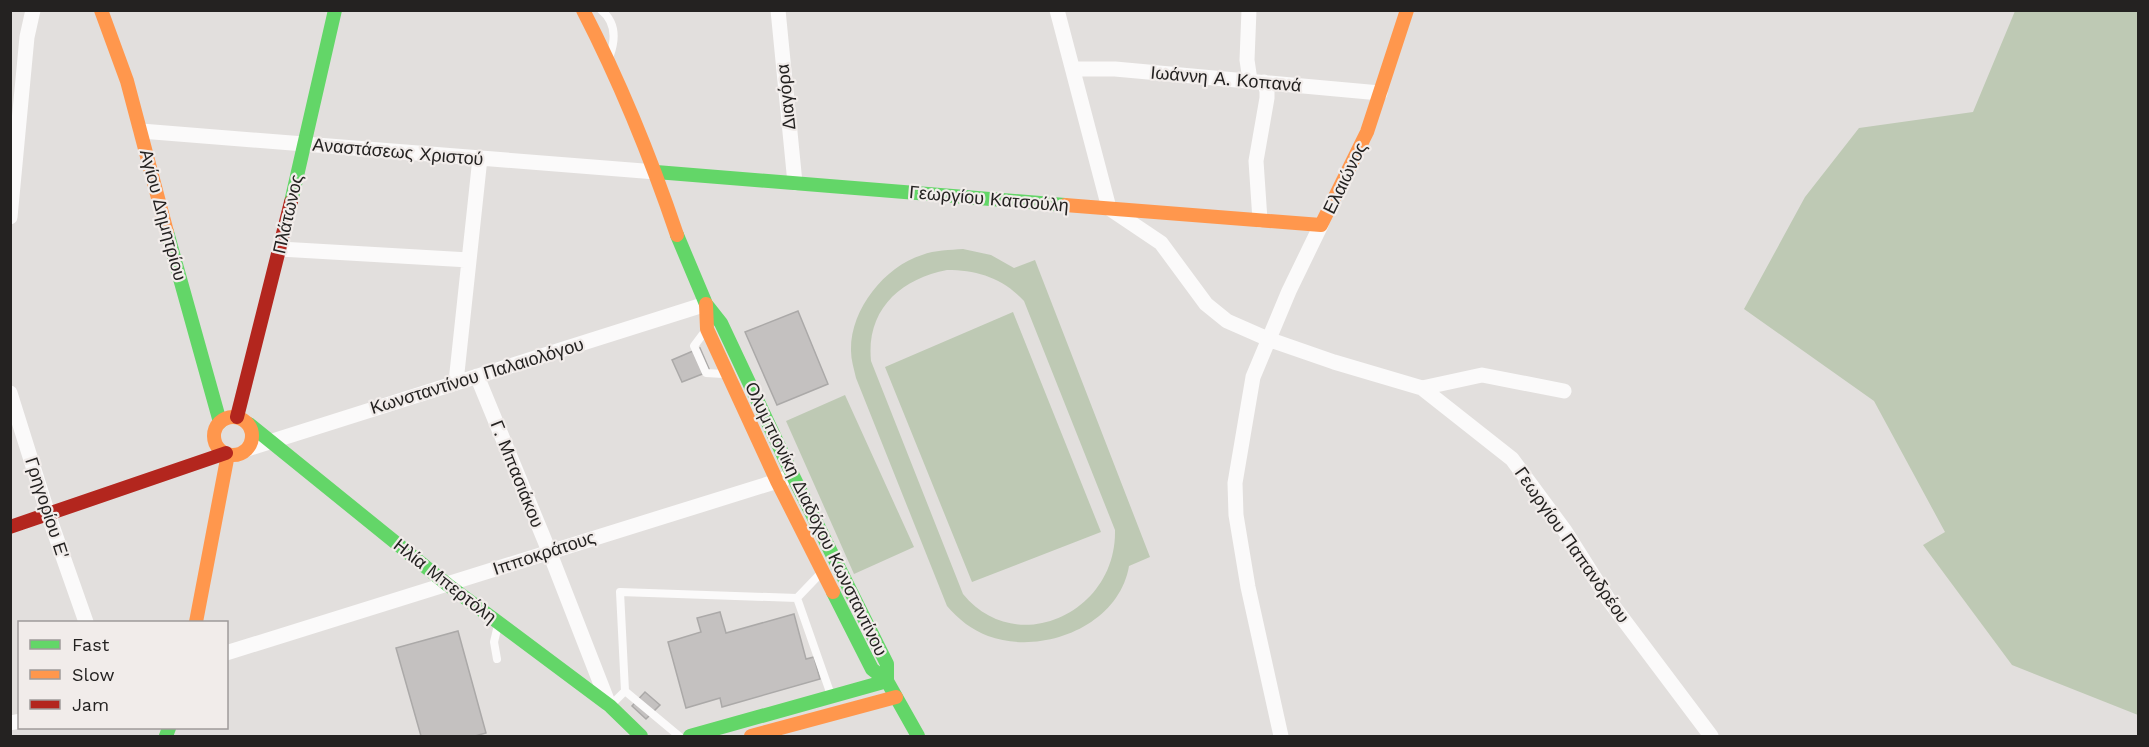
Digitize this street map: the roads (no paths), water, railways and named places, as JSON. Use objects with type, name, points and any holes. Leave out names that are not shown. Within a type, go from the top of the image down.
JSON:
[{"type":"street","points":[[10,217],[27,37],[33,10]]},
{"type":"street","name":"Αγίου Δημητρίου","points":[[101,10],[127,81],[220,422]]},
{"type":"street","name":"Πλάτωνος","points":[[243,420],[335,10]]},
{"type":"street","name":"Ολυμπιονίκη Διαδόχου Κωνσταντίνου","points":[[583,10],[656,172],[678,238],[706,304],[721,323],[793,476],[887,664],[887,681]]},
{"type":"street","name":"Διαγόρα","points":[[778,10],[795,183]]},
{"type":"street","points":[[1057,10],[1109,208]]},
{"type":"street","points":[[1249,10],[1247,60],[1257,81],[1267,91],[1257,161],[1260,220]]},
{"type":"street","name":"Ελαιώνος","points":[[1281,736],[1248,587],[1236,515],[1235,494],[1238,463],[1253,377],[1268,339],[1321,225],[1367,132],[1407,10]]},
{"type":"street","name":"Ιωάννη Α. Κοπανά","points":[[1073,69],[1115,69],[1380,93]]},
{"type":"street","name":"Αναστάσεως Χριστού","points":[[141,131],[656,172]]},
{"type":"street","points":[[456,382],[480,158]]},
{"type":"street","name":"Γεωργίου Κατσούλη","points":[[656,172],[1321,225]]},
{"type":"street","name":"Γεωργίου Παπανδρέου","points":[[1109,208],[1161,243],[1206,304],[1227,321],[1268,339],[1422,388],[1512,459],[1565,531],[1608,599],[1711,736]]},
{"type":"street","points":[[280,249],[469,261]]},
{"type":"street","name":"Ολυμπιονίκη Διαδόχου Κωνσταντίνου","points":[[706,304],[707,329],[777,481],[872,669],[887,681]]},
{"type":"street","name":"Κωνσταντίνου Παλαιολόγου","points":[[247,449],[706,304]]},
{"type":"street","points":[[1422,388],[1482,375],[1564,391]]},
{"type":"street","name":"Γ. Μπασιάκου","points":[[477,376],[610,706]]},
{"type":"street","name":"Γρηγορίου Ε'","points":[[10,393],[48,514],[86,621]]},
{"type":"street","points":[[10,527],[227,454],[238,454],[247,449],[252,439],[251,428],[243,420],[231,416],[216,427],[214,438],[218,447],[227,454]]},
{"type":"street","name":"Ηλία Μπερτόλη","points":[[243,420],[448,585],[610,706],[641,736]]},
{"type":"street","points":[[196,621],[227,454]]},
{"type":"street","name":"Ιπποκράτους","points":[[228,652],[793,476]]},
{"type":"street","points":[[690,736],[887,681],[918,736]]},
{"type":"street","points":[[751,736],[896,697]]},
{"type":"lane","points":[[601,10],[609,18],[613,28],[614,46],[608,62]]},
{"type":"lane","points":[[679,736],[625,691],[620,592],[797,598],[822,573]]},
{"type":"lane","points":[[797,598],[831,697]]},
{"type":"lane","points":[[497,659],[495,642],[499,623]]},
{"type":"lane","points":[[610,706],[625,691]]}]
